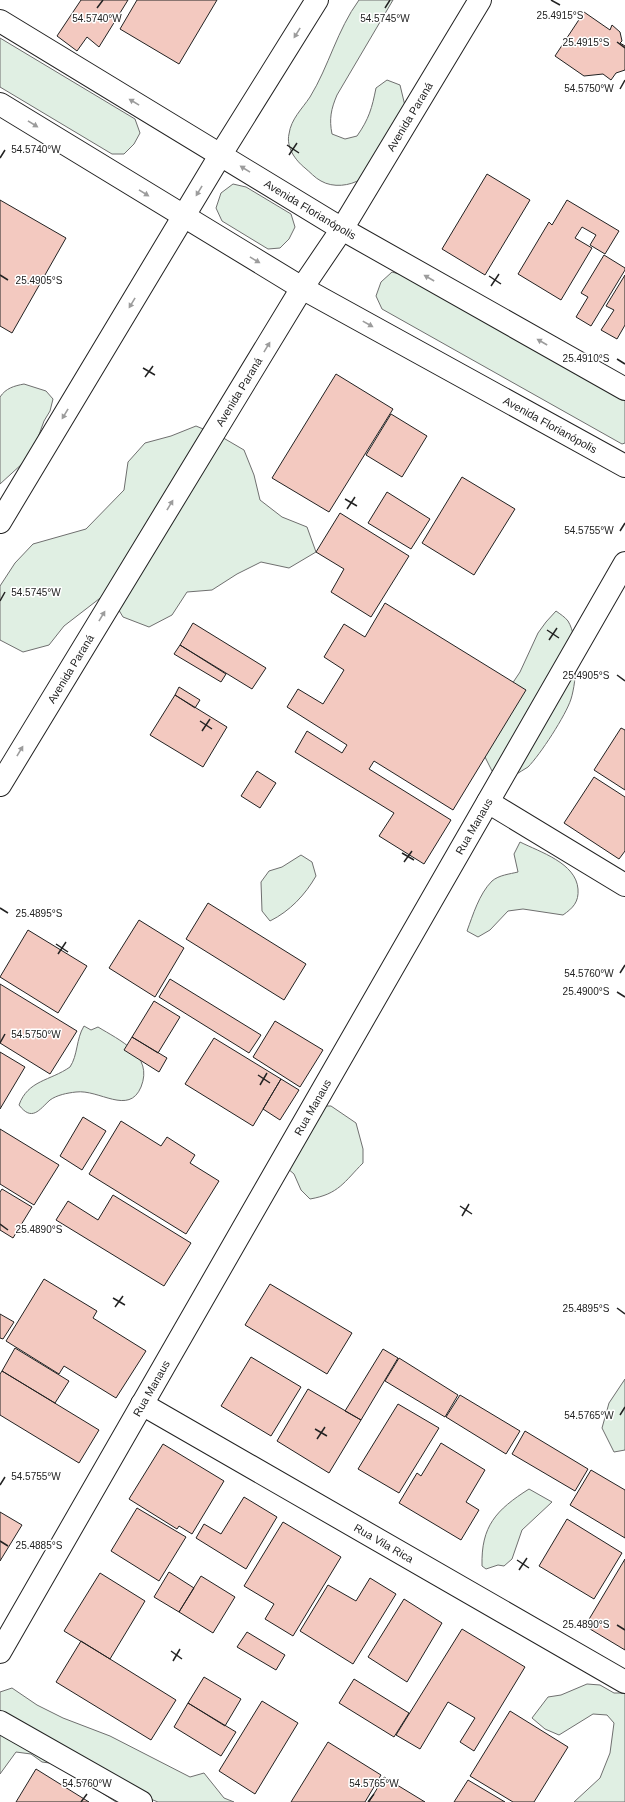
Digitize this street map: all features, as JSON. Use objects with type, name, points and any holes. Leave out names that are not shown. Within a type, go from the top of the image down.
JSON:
[{"type":"street","points":[[0,522],[221,154],[317,0]]},
{"type":"street","name":"Avenida Paraná","points":[[0,785],[302,288],[342,229],[480,0]]},
{"type":"street","name":"Avenida Florianópolis","points":[[0,21],[221,154],[342,229],[625,389]]},
{"type":"street","name":"Avenida Florianópolis","points":[[0,104],[302,288],[625,466]]},
{"type":"street","name":"Rua Manaus","points":[[0,1652],[625,563]]},
{"type":"street","points":[[488,802],[625,885]]},
{"type":"street","name":"Rua Vila Rica","points":[[142,1404],[625,1682]]},
{"type":"street","points":[[0,1722],[141,1802]]},
{"type":"green space","points":[[359,0],[393,0],[337,95],[331,114],[332,134],[345,139],[357,136],[370,113],[376,88],[387,80],[400,85],[406,110],[361,179],[347,185],[331,185],[321,181],[301,165],[292,153],[288,139],[294,119],[317,85],[345,23]]},
{"type":"green space","points":[[0,38],[135,119],[140,133],[134,144],[124,154],[112,154],[0,87]]},
{"type":"green space","points":[[233,184],[246,187],[291,214],[295,227],[289,239],[280,248],[268,249],[222,221],[216,208],[221,193]]},
{"type":"green space","points":[[392,272],[406,276],[625,398],[625,443],[622,444],[382,309],[376,296],[381,282]]},
{"type":"green space","points":[[24,384],[46,391],[53,399],[50,411],[44,421],[36,443],[23,463],[0,484],[0,397],[10,388]]},
{"type":"green space","points":[[196,426],[220,436],[244,450],[254,475],[260,500],[282,517],[307,527],[316,552],[289,568],[261,562],[237,574],[212,590],[187,592],[172,615],[149,627],[123,617],[108,592],[64,626],[49,645],[23,652],[0,640],[0,586],[15,563],[33,544],[86,529],[124,490],[128,462],[145,443],[171,436]]},
{"type":"green space","points":[[556,611],[568,621],[574,638],[576,671],[571,699],[564,715],[552,734],[539,754],[528,767],[515,775],[492,771],[485,757],[487,743],[502,699],[520,672],[538,633]]},
{"type":"green space","points":[[520,842],[547,854],[564,865],[571,872],[576,880],[578,889],[576,901],[570,910],[563,915],[523,909],[508,911],[490,930],[478,937],[467,931],[477,905],[483,892],[492,881],[501,876],[518,872],[514,854]]},
{"type":"green space","points":[[301,855],[312,862],[316,876],[307,890],[296,902],[270,921],[262,911],[261,882],[269,871],[282,867]]},
{"type":"green space","points":[[84,1026],[91,1030],[98,1027],[124,1043],[139,1057],[143,1066],[144,1076],[141,1087],[136,1095],[129,1100],[121,1101],[85,1092],[73,1092],[62,1094],[53,1098],[35,1113],[28,1113],[19,1105],[23,1097],[28,1090],[40,1082],[70,1067],[73,1062],[81,1031]]},
{"type":"green space","points":[[323,1106],[331,1106],[356,1123],[363,1149],[363,1163],[335,1190],[320,1197],[310,1199],[301,1190],[294,1174],[287,1168]]},
{"type":"green space","points":[[625,1379],[625,1450],[614,1452],[602,1428],[609,1403]]},
{"type":"green space","points":[[529,1489],[552,1502],[522,1530],[512,1559],[504,1566],[498,1565],[486,1569],[482,1566],[482,1552],[484,1540],[493,1520],[508,1504]]},
{"type":"green space","points":[[587,1684],[600,1685],[614,1693],[625,1693],[625,1802],[574,1802],[600,1778],[610,1753],[614,1723],[607,1715],[593,1714],[559,1735],[545,1729],[532,1718],[548,1697],[561,1695]]},
{"type":"green space","points":[[12,1688],[37,1705],[63,1718],[110,1736],[190,1777],[204,1773],[224,1798],[234,1802],[158,1802],[148,1798],[142,1802],[116,1802],[57,1764],[42,1762],[31,1754],[16,1752],[0,1774],[0,1692]]},
{"type":"building","points":[[81,0],[128,0],[99,47],[87,37],[77,51],[57,36]]},
{"type":"building","points":[[137,0],[217,0],[179,64],[120,29]]},
{"type":"building","points":[[584,12],[610,30],[612,25],[620,32],[622,41],[620,43],[625,46],[625,70],[616,73],[611,80],[603,74],[584,76],[555,56]]},
{"type":"building","points":[[487,174],[530,200],[485,275],[442,249]]},
{"type":"building","points":[[0,200],[66,238],[12,333],[0,326]]},
{"type":"building","points":[[567,200],[619,231],[605,254],[590,245],[596,235],[582,227],[575,238],[592,248],[561,300],[518,274],[549,222],[552,225]]},
{"type":"building","points":[[604,255],[625,268],[625,270],[591,326],[576,317],[588,297],[581,293]]},
{"type":"building","points":[[625,275],[625,325],[617,339],[601,330],[614,310],[606,306]]},
{"type":"building","points":[[336,374],[393,409],[329,512],[272,478]]},
{"type":"building","points":[[391,414],[427,436],[402,477],[366,455]]},
{"type":"building","points":[[462,477],[515,509],[474,575],[422,543]]},
{"type":"building","points":[[387,492],[430,519],[411,549],[368,523]]},
{"type":"building","points":[[340,513],[409,556],[371,617],[331,592],[344,569],[316,552]]},
{"type":"building","points":[[385,603],[526,690],[453,810],[374,761],[369,769],[451,820],[424,864],[379,836],[394,813],[295,752],[307,731],[342,753],[347,745],[287,707],[298,689],[323,704],[344,670],[324,657],[344,624],[365,637]]},
{"type":"building","points":[[193,623],[266,668],[252,689],[180,645]]},
{"type":"building","points":[[180,645],[226,674],[221,682],[174,654]]},
{"type":"building","points":[[179,687],[200,700],[195,708],[175,695]]},
{"type":"building","points":[[175,695],[227,727],[203,767],[150,735]]},
{"type":"building","points":[[621,728],[625,730],[625,790],[594,770]]},
{"type":"building","points":[[257,771],[276,783],[260,808],[241,796]]},
{"type":"building","points":[[594,777],[625,797],[625,851],[619,859],[564,823]]},
{"type":"building","points":[[208,903],[306,964],[284,1000],[186,939]]},
{"type":"building","points":[[139,920],[184,948],[155,997],[109,968]]},
{"type":"building","points":[[28,930],[87,966],[58,1013],[0,977]]},
{"type":"building","points":[[170,979],[261,1035],[249,1053],[159,997]]},
{"type":"building","points":[[0,984],[77,1031],[50,1074],[0,1043]]},
{"type":"building","points":[[154,1001],[180,1017],[158,1053],[132,1037]]},
{"type":"building","points":[[275,1021],[323,1050],[300,1087],[253,1057]]},
{"type":"building","points":[[132,1037],[167,1058],[159,1072],[124,1050]]},
{"type":"building","points":[[214,1038],[281,1079],[253,1126],[185,1084]]},
{"type":"building","points":[[0,1052],[25,1067],[0,1109]]},
{"type":"building","points":[[281,1079],[299,1090],[280,1120],[263,1109]]},
{"type":"building","points":[[83,1117],[106,1131],[82,1170],[60,1156]]},
{"type":"building","points":[[121,1121],[161,1146],[167,1137],[195,1155],[190,1163],[219,1181],[186,1234],[89,1174]]},
{"type":"building","points":[[0,1129],[59,1165],[34,1205],[0,1184]]},
{"type":"building","points":[[2,1189],[32,1207],[13,1238],[0,1230],[0,1192]]},
{"type":"building","points":[[113,1195],[191,1243],[164,1286],[56,1220],[68,1201],[98,1220]]},
{"type":"building","points":[[44,1279],[97,1311],[93,1318],[146,1351],[116,1398],[64,1366],[59,1374],[6,1341]]},
{"type":"building","points":[[270,1284],[352,1333],[327,1374],[245,1325]]},
{"type":"building","points":[[0,1314],[14,1322],[3,1339],[0,1338]]},
{"type":"building","points":[[15,1348],[69,1381],[55,1403],[2,1371]]},
{"type":"building","points":[[383,1349],[398,1358],[361,1420],[345,1411]]},
{"type":"building","points":[[251,1357],[301,1387],[271,1436],[221,1406]]},
{"type":"building","points":[[399,1358],[458,1395],[445,1417],[385,1381]]},
{"type":"building","points":[[2,1371],[99,1430],[79,1463],[0,1415],[0,1374]]},
{"type":"building","points":[[308,1389],[361,1420],[329,1473],[277,1441]]},
{"type":"building","points":[[460,1395],[520,1431],[506,1454],[446,1417]]},
{"type":"building","points":[[398,1404],[439,1428],[399,1493],[358,1469]]},
{"type":"building","points":[[525,1431],[588,1469],[575,1491],[512,1454]]},
{"type":"building","points":[[441,1443],[485,1470],[466,1502],[479,1510],[461,1540],[399,1503],[417,1473],[421,1476]]},
{"type":"building","points":[[163,1444],[224,1481],[192,1534],[179,1526],[177,1529],[129,1499]]},
{"type":"building","points":[[591,1470],[625,1490],[625,1538],[570,1505]]},
{"type":"building","points":[[244,1497],[277,1517],[246,1569],[196,1538],[204,1524],[221,1534]]},
{"type":"building","points":[[137,1508],[186,1537],[159,1581],[111,1551]]},
{"type":"building","points":[[0,1512],[22,1525],[0,1561]]},
{"type":"building","points":[[567,1519],[622,1553],[594,1599],[539,1566]]},
{"type":"building","points":[[283,1522],[341,1557],[293,1636],[265,1619],[274,1604],[244,1586]]},
{"type":"building","points":[[625,1559],[625,1650],[585,1626]]},
{"type":"building","points":[[169,1572],[194,1588],[179,1612],[154,1597]]},
{"type":"building","points":[[100,1573],[145,1601],[110,1659],[64,1631]]},
{"type":"building","points":[[201,1576],[235,1597],[213,1633],[179,1612]]},
{"type":"building","points":[[370,1578],[396,1594],[353,1664],[300,1631],[328,1585],[356,1601]]},
{"type":"building","points":[[404,1599],[442,1623],[407,1682],[368,1657]]},
{"type":"building","points":[[462,1629],[525,1667],[474,1751],[460,1742],[475,1718],[448,1702],[420,1749],[396,1735]]},
{"type":"building","points":[[247,1632],[285,1655],[276,1670],[237,1647]]},
{"type":"building","points":[[81,1641],[176,1700],[151,1740],[56,1682]]},
{"type":"building","points":[[204,1677],[241,1699],[225,1726],[188,1703]]},
{"type":"building","points":[[354,1679],[409,1713],[394,1737],[339,1703]]},
{"type":"building","points":[[262,1701],[298,1723],[255,1794],[219,1771]]},
{"type":"building","points":[[188,1703],[236,1732],[221,1756],[174,1727]]},
{"type":"building","points":[[510,1711],[568,1747],[534,1802],[513,1802],[470,1776]]},
{"type":"building","points":[[328,1742],[381,1775],[365,1802],[291,1802]]},
{"type":"building","points":[[36,1769],[89,1802],[16,1802]]},
{"type":"building","points":[[384,1777],[425,1802],[369,1802]]},
{"type":"building","points":[[468,1780],[505,1802],[454,1802]]}]
